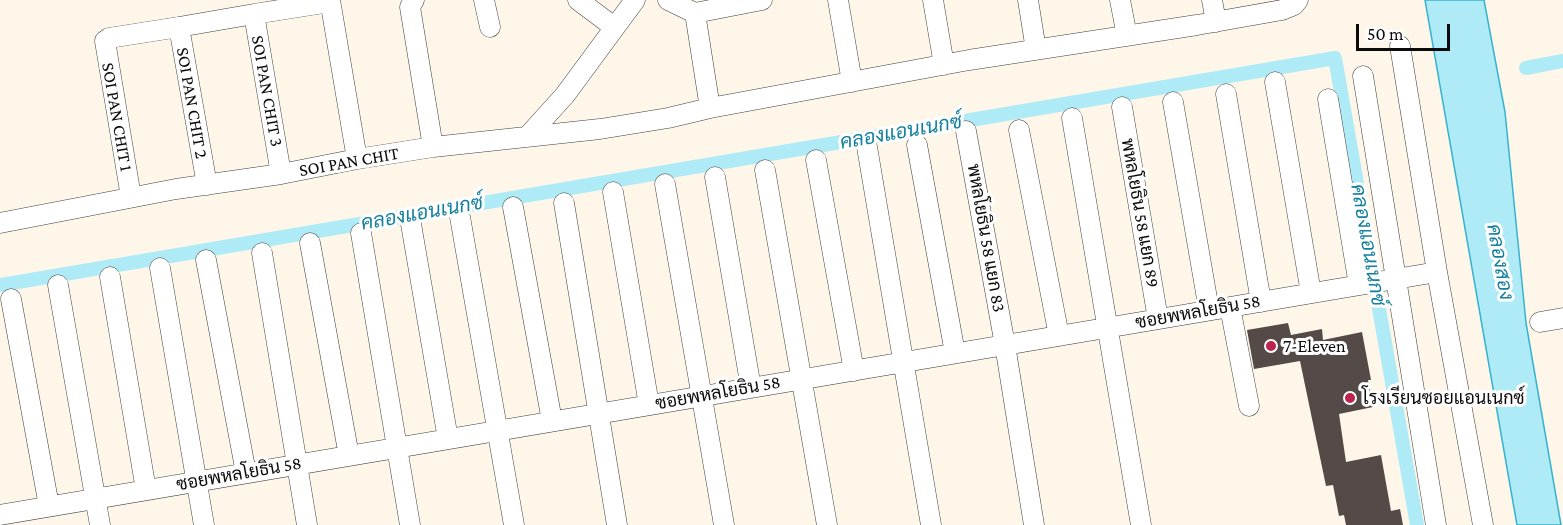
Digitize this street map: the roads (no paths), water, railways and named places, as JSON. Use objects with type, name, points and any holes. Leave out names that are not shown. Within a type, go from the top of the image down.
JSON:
[{"type":"street","points":[[414,0],[410,7],[433,147]]},
{"type":"street","points":[[484,0],[490,27]]},
{"type":"street","points":[[578,0],[615,27]]},
{"type":"street","points":[[527,136],[565,94],[635,0]]},
{"type":"street","points":[[668,0],[695,13],[762,0]]},
{"type":"street","points":[[838,0],[852,82]]},
{"type":"street","points":[[933,0],[944,65]]},
{"type":"street","points":[[1028,0],[1036,50]]},
{"type":"street","points":[[1120,0],[1127,36]]},
{"type":"street","points":[[1212,0],[1216,22]]},
{"type":"street","name":"SOI PAN CHIT","points":[[0,223],[131,197],[281,174],[433,147],[600,129],[668,118],[710,108],[944,65],[1281,10],[1294,5],[1298,0]]},
{"type":"street","points":[[330,1],[357,159]]},
{"type":"street","name":"SOI PAN CHIT 3","points":[[281,174],[254,14],[330,1]]},
{"type":"street","points":[[695,13],[710,108]]},
{"type":"street","name":"SOI PAN CHIT 2","points":[[207,184],[179,27],[254,14]]},
{"type":"street","name":"SOI PAN CHIT 1","points":[[131,197],[105,41],[109,38],[179,27]]},
{"type":"street","points":[[1400,46],[1437,272],[1483,525]]},
{"type":"street","points":[[1363,76],[1376,282]]},
{"type":"street","points":[[1275,82],[1311,293]]},
{"type":"street","points":[[1226,94],[1261,302]]},
{"type":"street","points":[[1328,99],[1436,525]]},
{"type":"street","points":[[1173,102],[1209,310]]},
{"type":"street","name":"พหลโยธิน 58 แยก 89","points":[[1122,107],[1158,319]]},
{"type":"street","points":[[1072,118],[1141,525]]},
{"type":"street","points":[[1019,130],[1059,336]]},
{"type":"street","name":"พหลโยธิน 58 แยก 83","points":[[966,131],[1005,345],[1034,525]]},
{"type":"street","points":[[917,145],[955,353]]},
{"type":"street","points":[[867,147],[931,525]]},
{"type":"street","points":[[816,160],[854,370]]},
{"type":"street","points":[[765,170],[826,525]]},
{"type":"street","points":[[715,177],[751,388]]},
{"type":"street","points":[[665,184],[724,525]]},
{"type":"street","points":[[613,192],[649,405]]},
{"type":"street","points":[[564,202],[617,525]]},
{"type":"street","points":[[513,207],[552,421]]},
{"type":"street","points":[[460,217],[514,525]]},
{"type":"street","points":[[411,224],[448,439]]},
{"type":"street","points":[[361,233],[410,525]]},
{"type":"street","points":[[310,243],[349,456]]},
{"type":"street","points":[[262,253],[307,525]]},
{"type":"street","points":[[206,260],[246,473]]},
{"type":"street","points":[[160,268],[204,525]]},
{"type":"street","name":"ซอยพหลโยธิน 58","points":[[0,514],[1437,272]]},
{"type":"street","points":[[110,277],[146,490]]},
{"type":"street","points":[[58,285],[100,525]]},
{"type":"street","points":[[11,299],[49,506]]},
{"type":"street","points":[[1230,307],[1249,406]]},
{"type":"street","points":[[1540,322],[1563,318]]},
{"type":"water","name":"คลองสอง","points":[[1425,0],[1484,0],[1505,112],[1526,323],[1561,525],[1517,525]]},
{"type":"waterway","name":"คลองแอนเนกซ์","points":[[0,285],[1335,58],[1417,525]]},
{"type":"waterway","points":[[1526,68],[1563,61]]},
{"type":"place","name":"7-Eleven","points":[[1271,346]]},
{"type":"place","name":"โรงเรียนซอยแอนเนกซ์","points":[[1350,398]]}]
